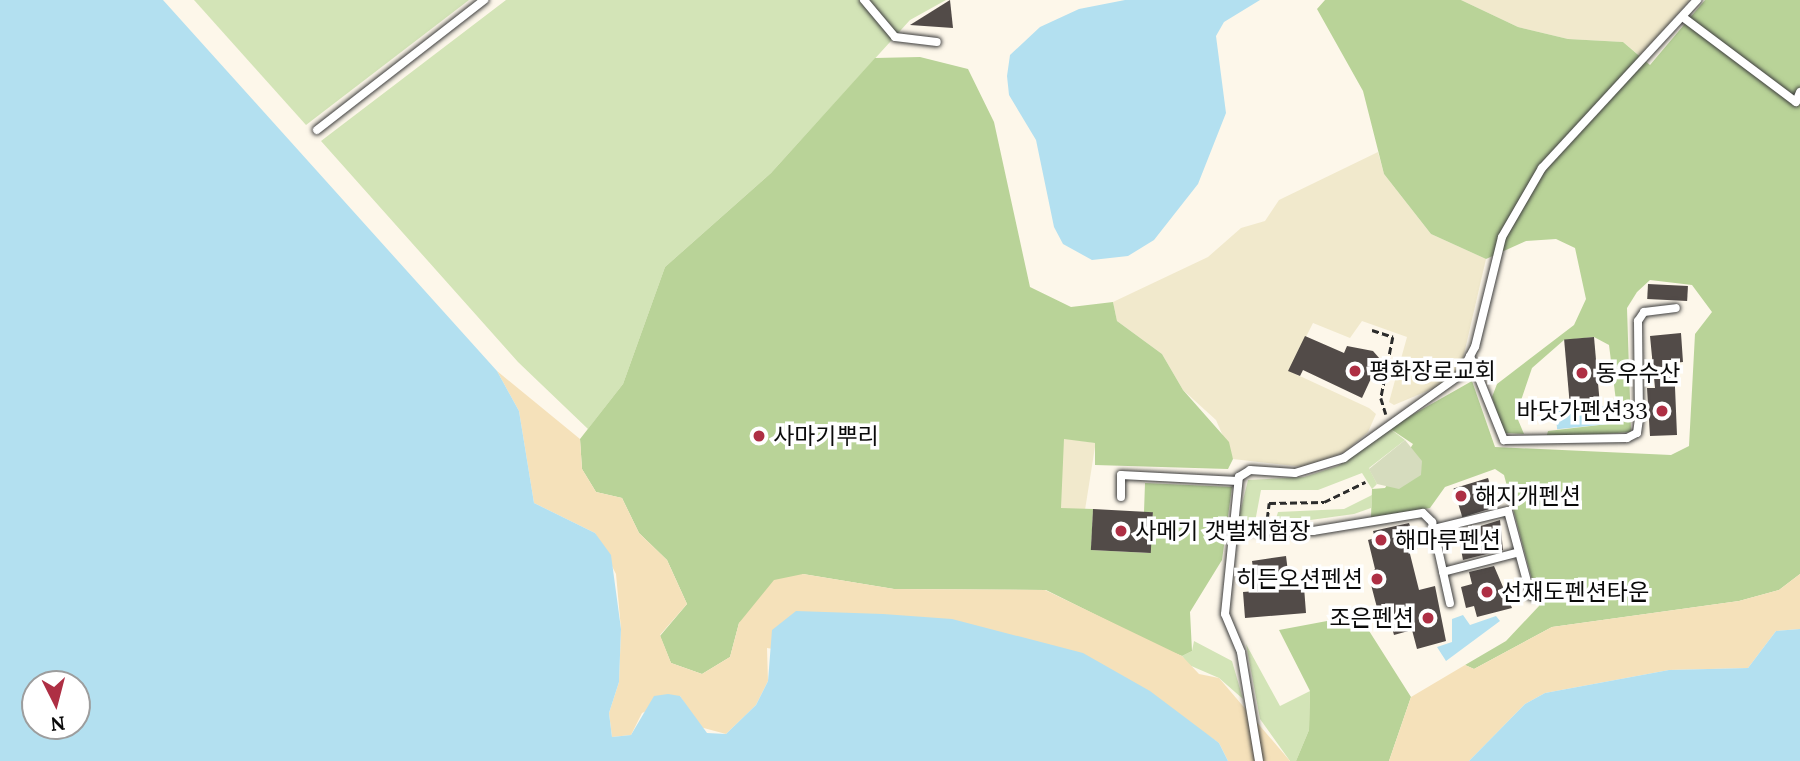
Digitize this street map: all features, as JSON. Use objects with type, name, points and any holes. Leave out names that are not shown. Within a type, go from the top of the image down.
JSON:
[{"type":"lane","points":[[317,130],[484,0]]},
{"type":"lane","points":[[864,0],[895,37],[937,42]]},
{"type":"lane","points":[[1259,761],[1241,652],[1225,614],[1238,481],[1250,470],[1295,473],[1343,458],[1388,421],[1460,375],[1470,356],[1502,237],[1542,168],[1698,0]]},
{"type":"lane","points":[[1684,18],[1796,102],[1800,92]]},
{"type":"lane","points":[[1470,356],[1504,440],[1627,438],[1637,433],[1639,418],[1638,321],[1644,312],[1676,309]]},
{"type":"lane","points":[[1121,497],[1121,475],[1238,481]]},
{"type":"lane","points":[[1232,530],[1265,533],[1412,511],[1423,513],[1434,529],[1450,603]]},
{"type":"lane","points":[[1434,529],[1508,512],[1516,553],[1531,596]]},
{"type":"lane","points":[[1443,572],[1516,553]]},
{"type":"path","points":[[1372,330],[1393,337],[1381,398],[1388,421]]},
{"type":"path","points":[[1265,533],[1269,503],[1324,502],[1366,482]]},
{"type":"shaded area","points":[[1461,0],[1690,0],[1640,56],[1623,42],[1568,39],[1518,27]]},
{"type":"shaded area","points":[[1378,152],[1384,174],[1431,234],[1486,259],[1461,367],[1439,386],[1394,405],[1389,402],[1407,337],[1362,321],[1350,338],[1313,323],[1289,371],[1369,408],[1376,414],[1368,432],[1345,452],[1304,467],[1233,459],[1216,420],[1183,390],[1162,354],[1117,321],[1113,302],[1208,257],[1241,228],[1265,221],[1279,200]]},
{"type":"shaded area","points":[[1064,438],[1096,443],[1085,512],[1053,507]]},
{"type":"green space","points":[[194,0],[469,0],[306,125]]},
{"type":"green space","points":[[506,0],[946,0],[910,20],[771,173],[665,267],[623,384],[588,429],[518,362],[321,141]]},
{"type":"green space","points":[[1325,0],[1461,0],[1518,27],[1568,39],[1623,42],[1650,65],[1705,0],[1800,0],[1800,574],[1779,590],[1739,601],[1552,627],[1474,669],[1465,665],[1506,641],[1539,606],[1504,475],[1495,469],[1445,487],[1430,508],[1371,517],[1372,489],[1385,488],[1413,444],[1389,428],[1472,381],[1495,447],[1671,455],[1689,446],[1695,334],[1712,312],[1692,285],[1650,280],[1637,292],[1627,308],[1631,432],[1546,438],[1548,431],[1608,424],[1607,410],[1617,409],[1609,345],[1594,337],[1564,340],[1532,368],[1516,415],[1524,434],[1504,433],[1492,397],[1497,384],[1574,325],[1586,299],[1575,248],[1556,239],[1526,241],[1486,259],[1431,234],[1384,174],[1363,91],[1317,9]]},
{"type":"green space","points":[[920,57],[968,69],[994,122],[1030,287],[1071,307],[1113,302],[1117,321],[1162,354],[1183,390],[1229,442],[1233,459],[1228,469],[1095,465],[1095,443],[1064,439],[1061,508],[1093,509],[1091,550],[1150,553],[1153,513],[1144,512],[1145,483],[1232,487],[1222,560],[1190,612],[1192,651],[1182,656],[1162,648],[1046,590],[894,589],[803,574],[739,623],[730,657],[702,674],[671,663],[660,636],[687,604],[667,560],[639,533],[622,498],[596,492],[582,469],[580,439],[623,384],[665,267],[771,173],[875,58]]},
{"type":"green space","points":[[1389,428],[1405,440],[1369,468],[1377,484],[1372,489],[1362,473],[1318,490],[1261,490],[1255,522],[1238,521],[1248,480],[1304,477],[1338,466]]},
{"type":"green space","points":[[1405,440],[1422,461],[1421,475],[1399,489],[1377,484],[1369,469]]},
{"type":"green space","points":[[1372,495],[1371,508],[1354,514],[1274,525],[1278,512],[1344,509]]},
{"type":"green space","points":[[1359,615],[1411,697],[1389,761],[1296,761],[1309,730],[1310,691],[1279,630]]},
{"type":"green space","points":[[1194,641],[1232,661],[1243,699],[1219,678],[1189,665],[1182,656],[1192,651]]},
{"type":"green space","points":[[1246,644],[1280,706],[1310,691],[1309,730],[1296,761],[1290,761],[1260,719]]},
{"type":"sand","points":[[497,371],[580,439],[582,469],[596,492],[622,498],[639,533],[667,560],[687,604],[660,635],[671,663],[702,674],[730,657],[739,623],[774,580],[803,574],[894,589],[1045,590],[1182,656],[1199,674],[1219,678],[1290,761],[1228,761],[1219,743],[1180,716],[767,648],[768,681],[756,705],[726,734],[700,727],[680,696],[642,713],[631,735],[612,737],[609,713],[619,682],[621,629],[616,574],[595,533],[534,503],[519,411]]},
{"type":"sand","points":[[1800,574],[1800,629],[1776,631],[1748,668],[1669,670],[1545,693],[1525,704],[1469,761],[1389,761],[1411,697],[1465,665],[1474,669],[1552,627],[1739,601],[1779,590]]},
{"type":"water","points":[[0,0],[163,0],[497,371],[519,411],[534,503],[595,533],[611,555],[621,629],[619,682],[609,713],[612,737],[631,735],[654,696],[668,694],[680,696],[707,733],[726,734],[756,705],[768,681],[772,630],[796,611],[883,614],[952,619],[1083,653],[1150,691],[1219,743],[1228,761],[0,761]]},
{"type":"water","points":[[1125,0],[1260,0],[1224,22],[1216,36],[1226,113],[1198,184],[1154,240],[1128,256],[1092,260],[1063,244],[1054,227],[1036,140],[1009,95],[1007,76],[1010,55],[1040,27],[1079,9]]},
{"type":"water","points":[[1606,406],[1608,424],[1557,429],[1555,411]]},
{"type":"water","points":[[1463,615],[1470,625],[1496,616],[1500,621],[1446,661],[1437,647],[1452,642],[1452,619]]},
{"type":"water","points":[[1800,629],[1800,761],[1469,761],[1525,704],[1545,693],[1669,670],[1748,668],[1776,631]]},
{"type":"building","points":[[950,0],[953,28],[910,25]]},
{"type":"building","points":[[1648,284],[1688,286],[1687,301],[1647,299]]},
{"type":"building","points":[[1681,333],[1683,362],[1674,363],[1677,435],[1650,436],[1647,388],[1655,388],[1650,336]]},
{"type":"building","points":[[1305,336],[1344,353],[1347,346],[1373,351],[1380,359],[1362,398],[1303,370],[1300,376],[1288,371]]},
{"type":"building","name":"동우수산","points":[[1594,337],[1600,406],[1570,408],[1564,340]]},
{"type":"building","name":"해지개펜션","points":[[1488,478],[1497,507],[1462,517],[1454,489]]},
{"type":"building","name":"사메기 갯벌체험장","points":[[1093,509],[1153,512],[1151,553],[1091,550]]},
{"type":"building","points":[[1500,520],[1503,550],[1463,560],[1458,533]]},
{"type":"building","points":[[1409,523],[1418,548],[1409,550],[1419,590],[1435,586],[1446,641],[1417,649],[1412,630],[1394,635],[1390,621],[1381,623],[1369,577],[1375,569],[1368,540],[1375,538],[1373,531]]},
{"type":"building","points":[[1286,556],[1290,588],[1304,587],[1306,613],[1245,618],[1243,592],[1256,591],[1252,561]]},
{"type":"building","name":"선재도펜션타운","points":[[1494,566],[1512,608],[1477,617],[1474,606],[1466,608],[1461,587],[1472,584],[1469,572]]},
{"type":"place","name":"평화장로교회","points":[[1355,371]]},
{"type":"place","name":"동우수산","points":[[1582,373]]},
{"type":"place","name":"바닷가펜션33","points":[[1662,411]]},
{"type":"place","name":"사마기뿌리","points":[[759,436]]},
{"type":"place","name":"해지개펜션","points":[[1461,496]]},
{"type":"place","name":"사메기 갯벌체험장","points":[[1121,531]]},
{"type":"place","name":"해마루펜션","points":[[1381,540]]},
{"type":"place","name":"히든오션펜션","points":[[1377,579]]},
{"type":"place","name":"선재도펜션타운","points":[[1487,592]]},
{"type":"place","name":"조은펜션","points":[[1428,618]]}]
